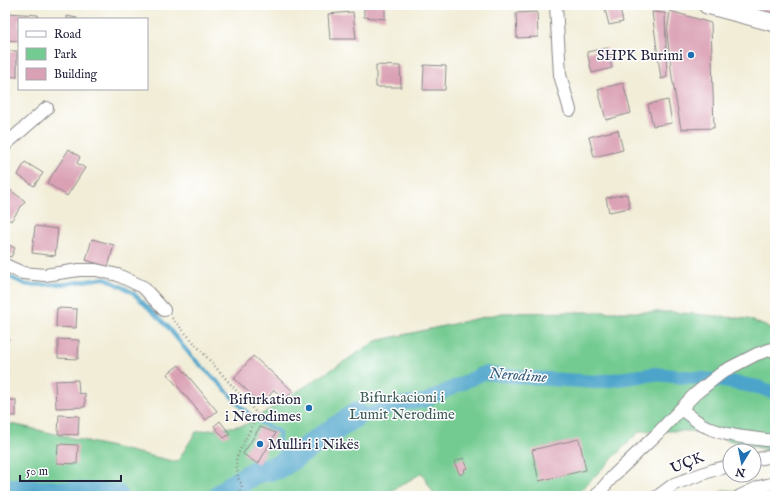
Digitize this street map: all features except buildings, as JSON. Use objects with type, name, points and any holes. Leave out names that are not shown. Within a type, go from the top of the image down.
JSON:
[{"type":"main road","points":[[707,5],[775,23]]},
{"type":"street","points":[[556,5],[560,75],[570,110]]},
{"type":"street","points":[[5,146],[47,108]]},
{"type":"street","points":[[5,265],[23,273],[45,275],[79,270],[96,270],[118,275],[142,287],[164,310]]},
{"type":"street","points":[[596,496],[614,475],[657,434],[695,394],[724,371],[757,354],[775,348]]},
{"type":"street","points":[[681,409],[705,427],[741,437],[775,441]]},
{"type":"street","points":[[762,458],[775,455]]},
{"type":"street","name":"UÇK","points":[[658,496],[674,484],[722,468]]},
{"type":"street","points":[[740,496],[759,487],[775,483]]},
{"type":"path","points":[[164,310],[259,416],[254,422],[236,458],[238,478],[242,485],[240,492],[236,496]]},
{"type":"green space","name":"Bifurkacioni i Lumit Nerodime","points":[[672,312],[748,319],[775,330],[775,455],[762,449],[762,443],[739,443],[691,431],[640,431],[575,496],[435,496],[422,473],[382,496],[5,496],[5,423],[177,462],[196,432],[245,425],[376,341],[502,313]]},
{"type":"green space","points":[[723,490],[775,493],[775,496],[716,496]]},
{"type":"waterway","points":[[5,275],[27,285],[65,284],[105,278],[132,292],[166,325],[191,356],[242,408],[261,423],[279,432],[280,449],[288,450],[318,428],[357,414]]},
{"type":"waterway","name":"Nerodime","points":[[357,414],[367,415],[399,404],[424,401],[484,373],[597,382],[655,374],[723,381],[758,387],[775,393]]},
{"type":"waterway","name":"Nerodime","points":[[220,496],[231,487],[255,472],[279,467],[357,414]]},
{"type":"waterway","name":"Nerodime","points":[[5,490],[116,496]]},
{"type":"place","name":"SHPK Burimi","points":[[691,55]]},
{"type":"place","name":"Bifurkation i Nerodimes","points":[[309,408]]},
{"type":"place","name":"Mulliri i Nikës","points":[[260,444]]}]
